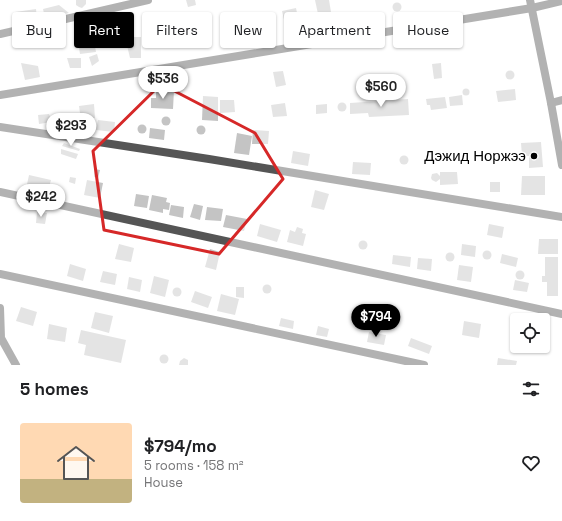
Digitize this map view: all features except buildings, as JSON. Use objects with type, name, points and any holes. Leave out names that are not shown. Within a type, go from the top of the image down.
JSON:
[{"type":"street","points":[[0,34],[148,0]]},
{"type":"street","points":[[0,95],[531,4],[562,1]]},
{"type":"street","points":[[531,4],[562,165]]},
{"type":"street","points":[[551,103],[562,100]]},
{"type":"street","points":[[0,127],[209,159],[562,217]]},
{"type":"street","points":[[0,192],[562,314]]},
{"type":"street","points":[[0,274],[424,365]]},
{"type":"street","points":[[0,308],[0,338],[16,365]]},
{"type":"highlighted area","points":[[161,84],[255,133],[283,179],[219,254],[104,230],[93,151]]},
{"type":"place","name":"Дэжид Норжээ","points":[[534,156]]}]
